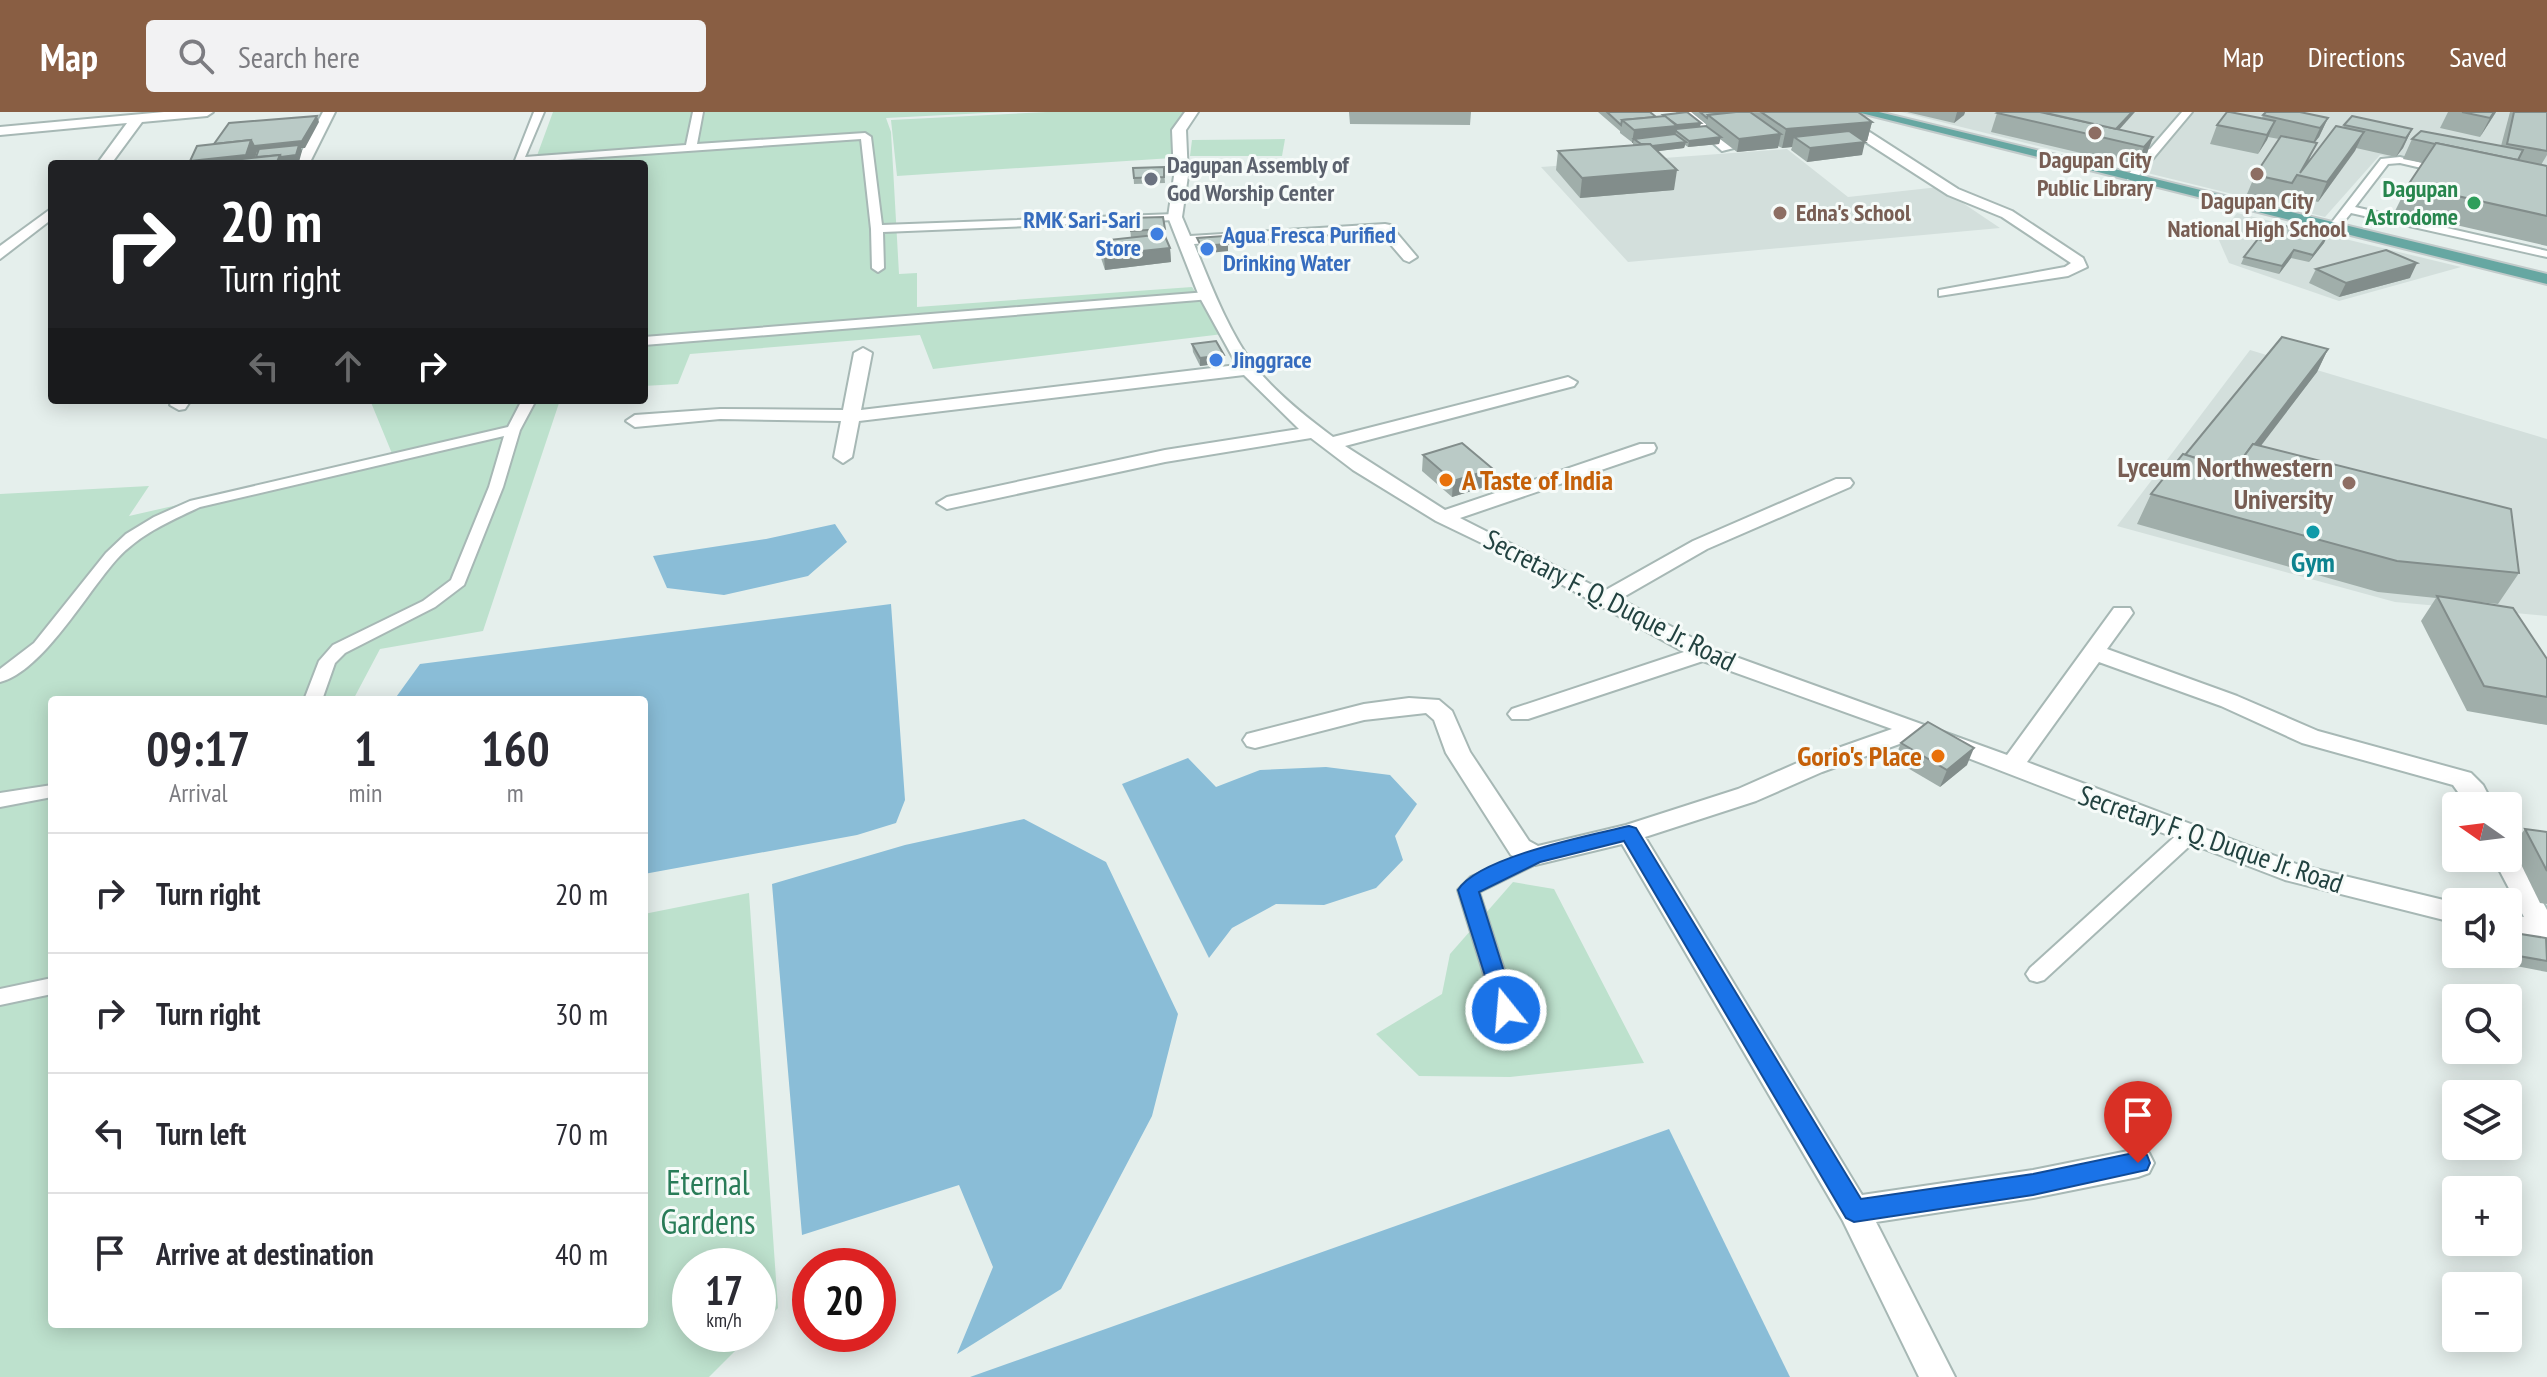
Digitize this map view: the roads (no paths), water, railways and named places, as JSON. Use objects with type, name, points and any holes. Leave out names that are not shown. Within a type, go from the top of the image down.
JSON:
[{"type":"main road","points":[[1863,112],[2547,279]]},
{"type":"street","points":[[0,131],[207,112]]},
{"type":"street","points":[[304,160],[329,112]]},
{"type":"street","name":"Secretary F. Q. Duque Jr. Road","points":[[1192,112],[1179,130],[1181,176],[1175,217],[1182,241],[1207,296],[1248,369],[1293,416],[1443,517],[1526,557],[1703,653],[1916,729],[2294,873],[2442,910]]},
{"type":"street","points":[[1684,112],[1727,148]]},
{"type":"street","points":[[1841,112],[1849,125],[1953,192],[2007,214],[2078,261],[2079,267],[2068,271],[1945,293]]},
{"type":"street","points":[[107,160],[138,118]]},
{"type":"street","points":[[0,254],[48,215]]},
{"type":"street","points":[[1182,241],[1374,227],[1385,228],[1409,257]]},
{"type":"street","points":[[843,457],[863,353]]},
{"type":"street","points":[[635,421],[720,414],[853,416],[1248,369]]},
{"type":"street","points":[[947,503],[1165,456],[1323,438],[1568,382]]},
{"type":"street","points":[[1443,517],[1647,448]]},
{"type":"street","points":[[1603,600],[1700,545],[1843,483]]},
{"type":"street","points":[[2011,767],[2122,613]]},
{"type":"street","points":[[2094,652],[2229,701],[2310,737],[2462,779],[2474,792]]},
{"type":"street","points":[[1520,714],[1703,653]]},
{"type":"street","points":[[1255,740],[1355,713],[1404,705],[1431,705],[1444,716],[1458,753],[1520,848],[1535,856],[1629,833],[1747,795],[1813,766],[1916,729]]},
{"type":"street","points":[[1629,833],[1854,1211],[1937,1377]]},
{"type":"street","points":[[2514,872],[2547,933]]},
{"type":"street","points":[[2522,927],[2547,933]]},
{"type":"street","points":[[1854,1211],[2033,1184],[2138,1163]]},
{"type":"lane","points":[[518,160],[539,112]]},
{"type":"lane","points":[[691,148],[698,112]]},
{"type":"lane","points":[[2131,178],[2187,112]]},
{"type":"lane","points":[[584,160],[861,135],[866,137],[877,229],[878,268]]},
{"type":"lane","points":[[2109,142],[2154,153]]},
{"type":"lane","points":[[2333,228],[2385,161],[2400,160],[2459,174]]},
{"type":"lane","points":[[2349,209],[2547,254]]},
{"type":"lane","points":[[877,229],[1175,217]]},
{"type":"lane","points":[[648,341],[1207,296]]},
{"type":"lane","points":[[314,696],[327,661],[339,649],[429,604],[458,582],[496,487],[513,430],[527,404]]},
{"type":"lane","points":[[0,677],[40,647],[111,556],[131,537],[159,520],[195,504],[513,430]]},
{"type":"lane","points":[[0,800],[48,792]]},
{"type":"lane","points":[[2037,974],[2189,835]]},
{"type":"lane","points":[[1506,1010],[1468,890],[1478,882],[1535,856]]},
{"type":"lane","points":[[0,997],[48,987]]},
{"type":"water","points":[[835,524],[847,542],[808,576],[724,595],[667,588],[653,556],[766,539]]},
{"type":"water","points":[[891,604],[905,800],[896,823],[857,835],[648,873],[648,696],[397,696],[420,664]]},
{"type":"water","points":[[1188,758],[1216,787],[1260,770],[1326,767],[1390,775],[1417,804],[1395,836],[1403,860],[1376,888],[1324,905],[1276,904],[1232,928],[1209,958],[1122,784]]},
{"type":"water","points":[[1024,819],[1106,862],[1178,1014],[1152,1116],[1061,1289],[957,1354],[993,1267],[959,1185],[802,1235],[772,884],[905,845]]},
{"type":"water","points":[[1669,1129],[1790,1377],[970,1377]]},
{"type":"place","name":"Dagupan City Public Library","points":[[2095,133]]},
{"type":"place","name":"Dagupan City National High School","points":[[2257,174]]},
{"type":"place","name":"Dagupan Assembly of God Worship Center","points":[[1151,179]]},
{"type":"place","name":"Dagupan Astrodome","points":[[2474,203]]},
{"type":"place","name":"Edna's School","points":[[1780,213]]},
{"type":"place","name":"RMK Sari-Sari Store","points":[[1157,234]]},
{"type":"place","name":"Agua Fresca Purified Drinking Water","points":[[1207,249]]},
{"type":"place","name":"Jinggrace","points":[[1216,360]]},
{"type":"place","name":"A Taste of India","points":[[1446,480]]},
{"type":"place","name":"Lyceum Northwestern University","points":[[2349,483]]},
{"type":"place","name":"Gym","points":[[2313,532]]},
{"type":"place","name":"Gorio's Place","points":[[1938,756]]},
{"type":"park label","name":"Eternal Gardens","points":[[708,1202]]}]
